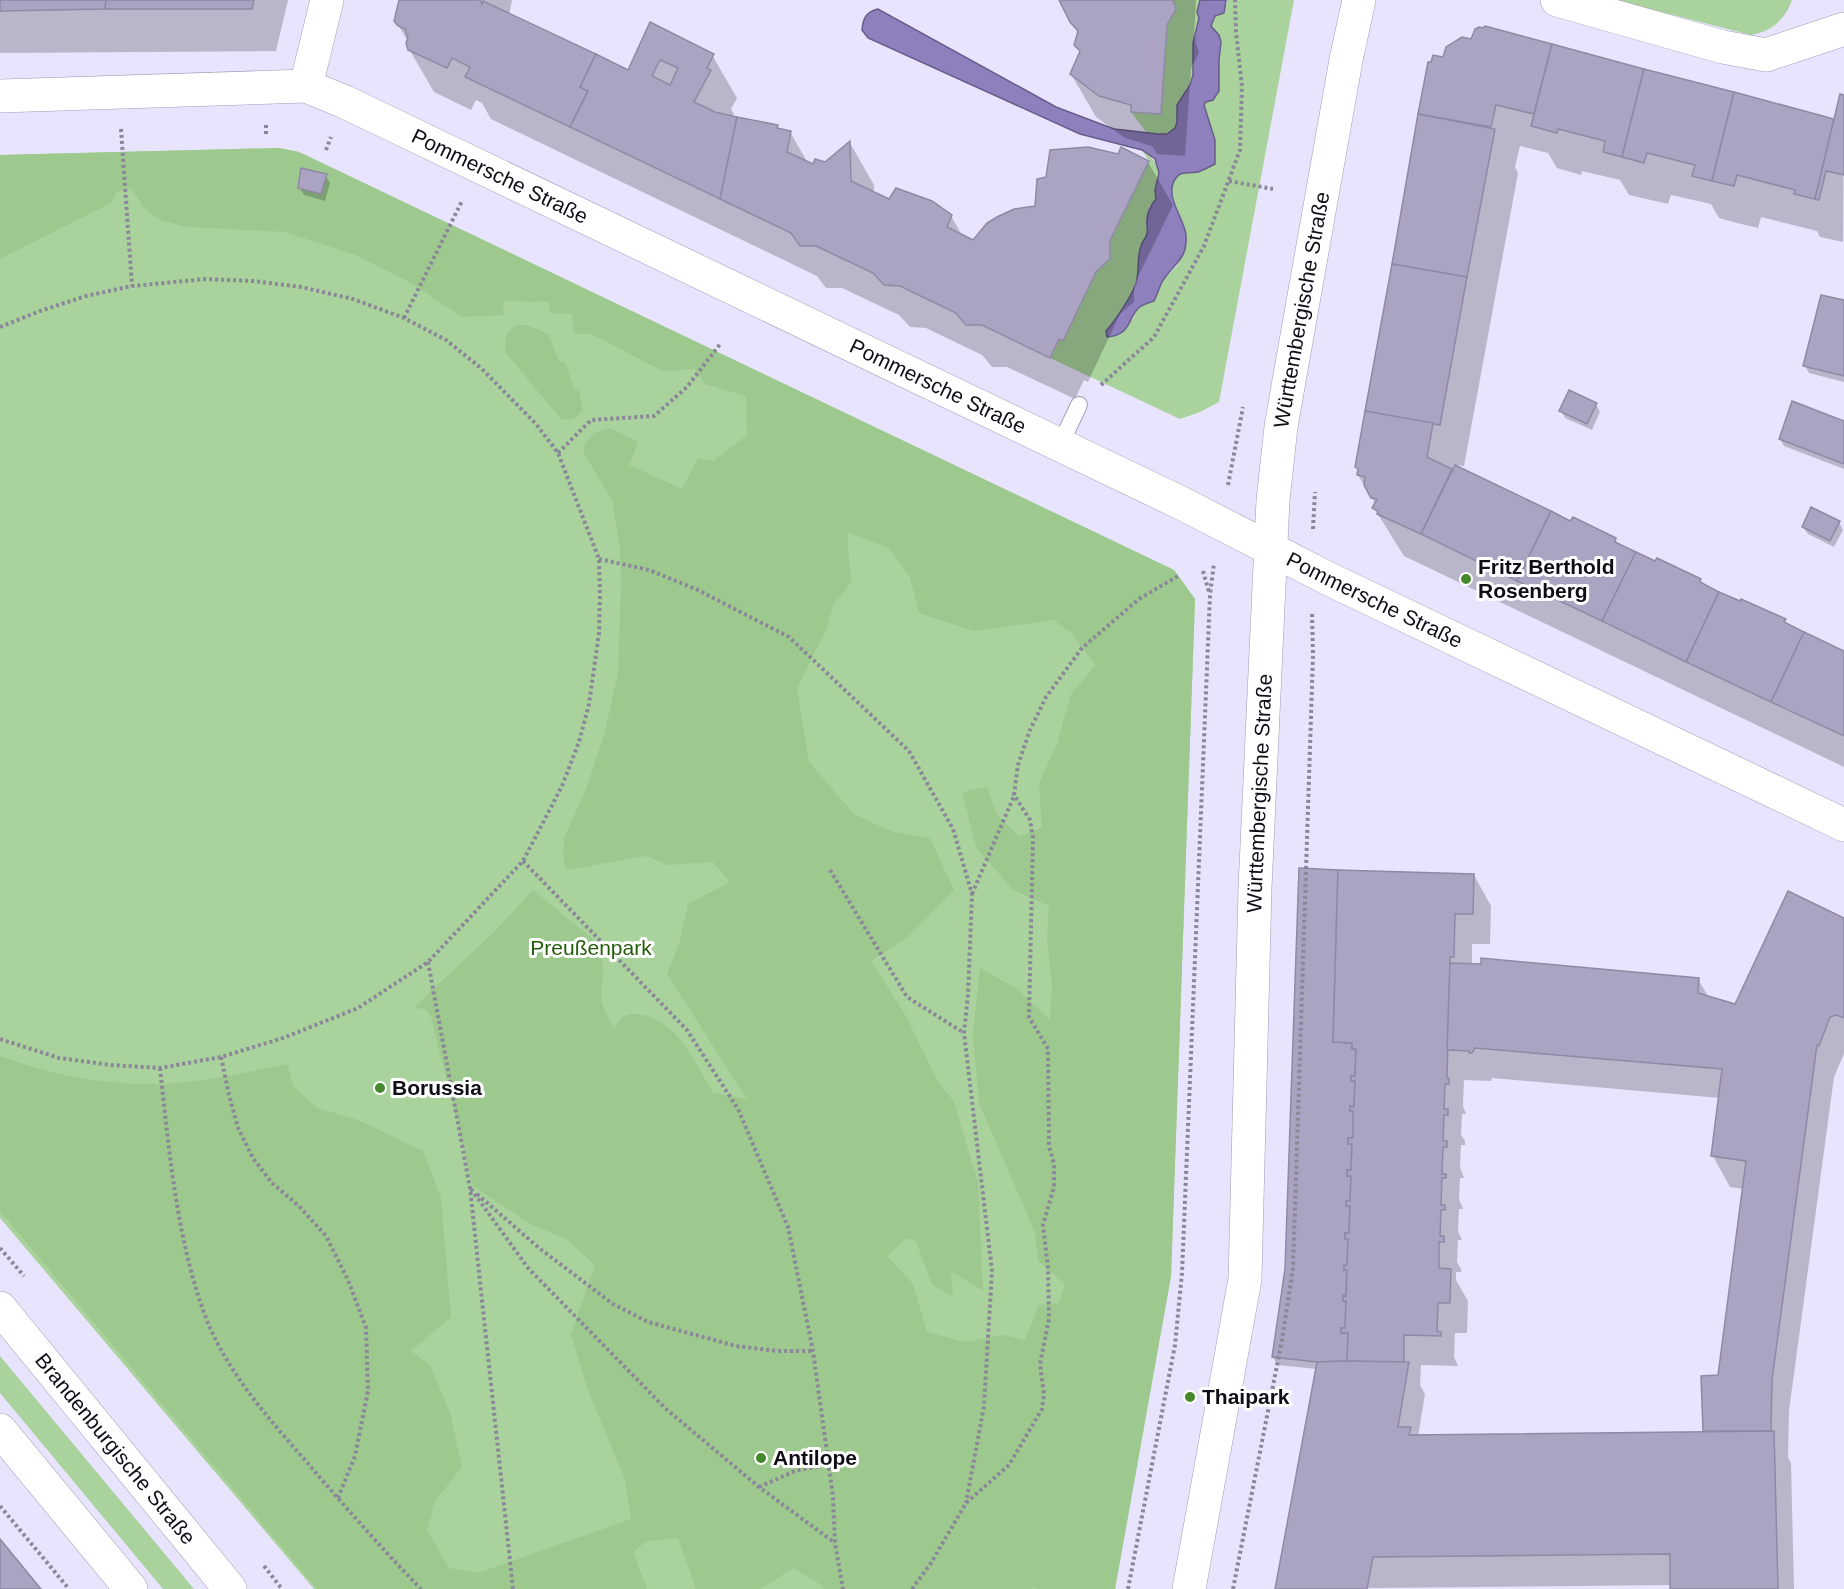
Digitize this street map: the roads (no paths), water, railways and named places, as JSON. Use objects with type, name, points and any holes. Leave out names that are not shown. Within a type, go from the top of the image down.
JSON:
[{"type":"street","points":[[306,86],[327,0]]},
{"type":"street","name":"Württembergische Straße","points":[[1189,1589],[1245,1279],[1255,888],[1273,500],[1283,417],[1344,67],[1359,0]]},
{"type":"street","points":[[1557,0],[1723,47],[1766,55],[1844,29]]},
{"type":"street","name":"Pommersche Straße","points":[[0,96],[306,86],[345,102],[1183,504],[1329,579],[1844,825]]},
{"type":"street","name":"Brandenburgische Straße","points":[[0,1308],[230,1589]]},
{"type":"street","points":[[0,1430],[131,1589]]},
{"type":"lane","points":[[1060,445],[1079,405]]},
{"type":"place","name":"Fritz Berthold Rosenberg","points":[[1466,579]]},
{"type":"place","name":"Borussia","points":[[380,1088]]},
{"type":"place","name":"Thaipark","points":[[1190,1397]]},
{"type":"place","name":"Antilope","points":[[761,1458]]},
{"type":"park label","name":"Preußenpark","points":[[591,948]]}]
